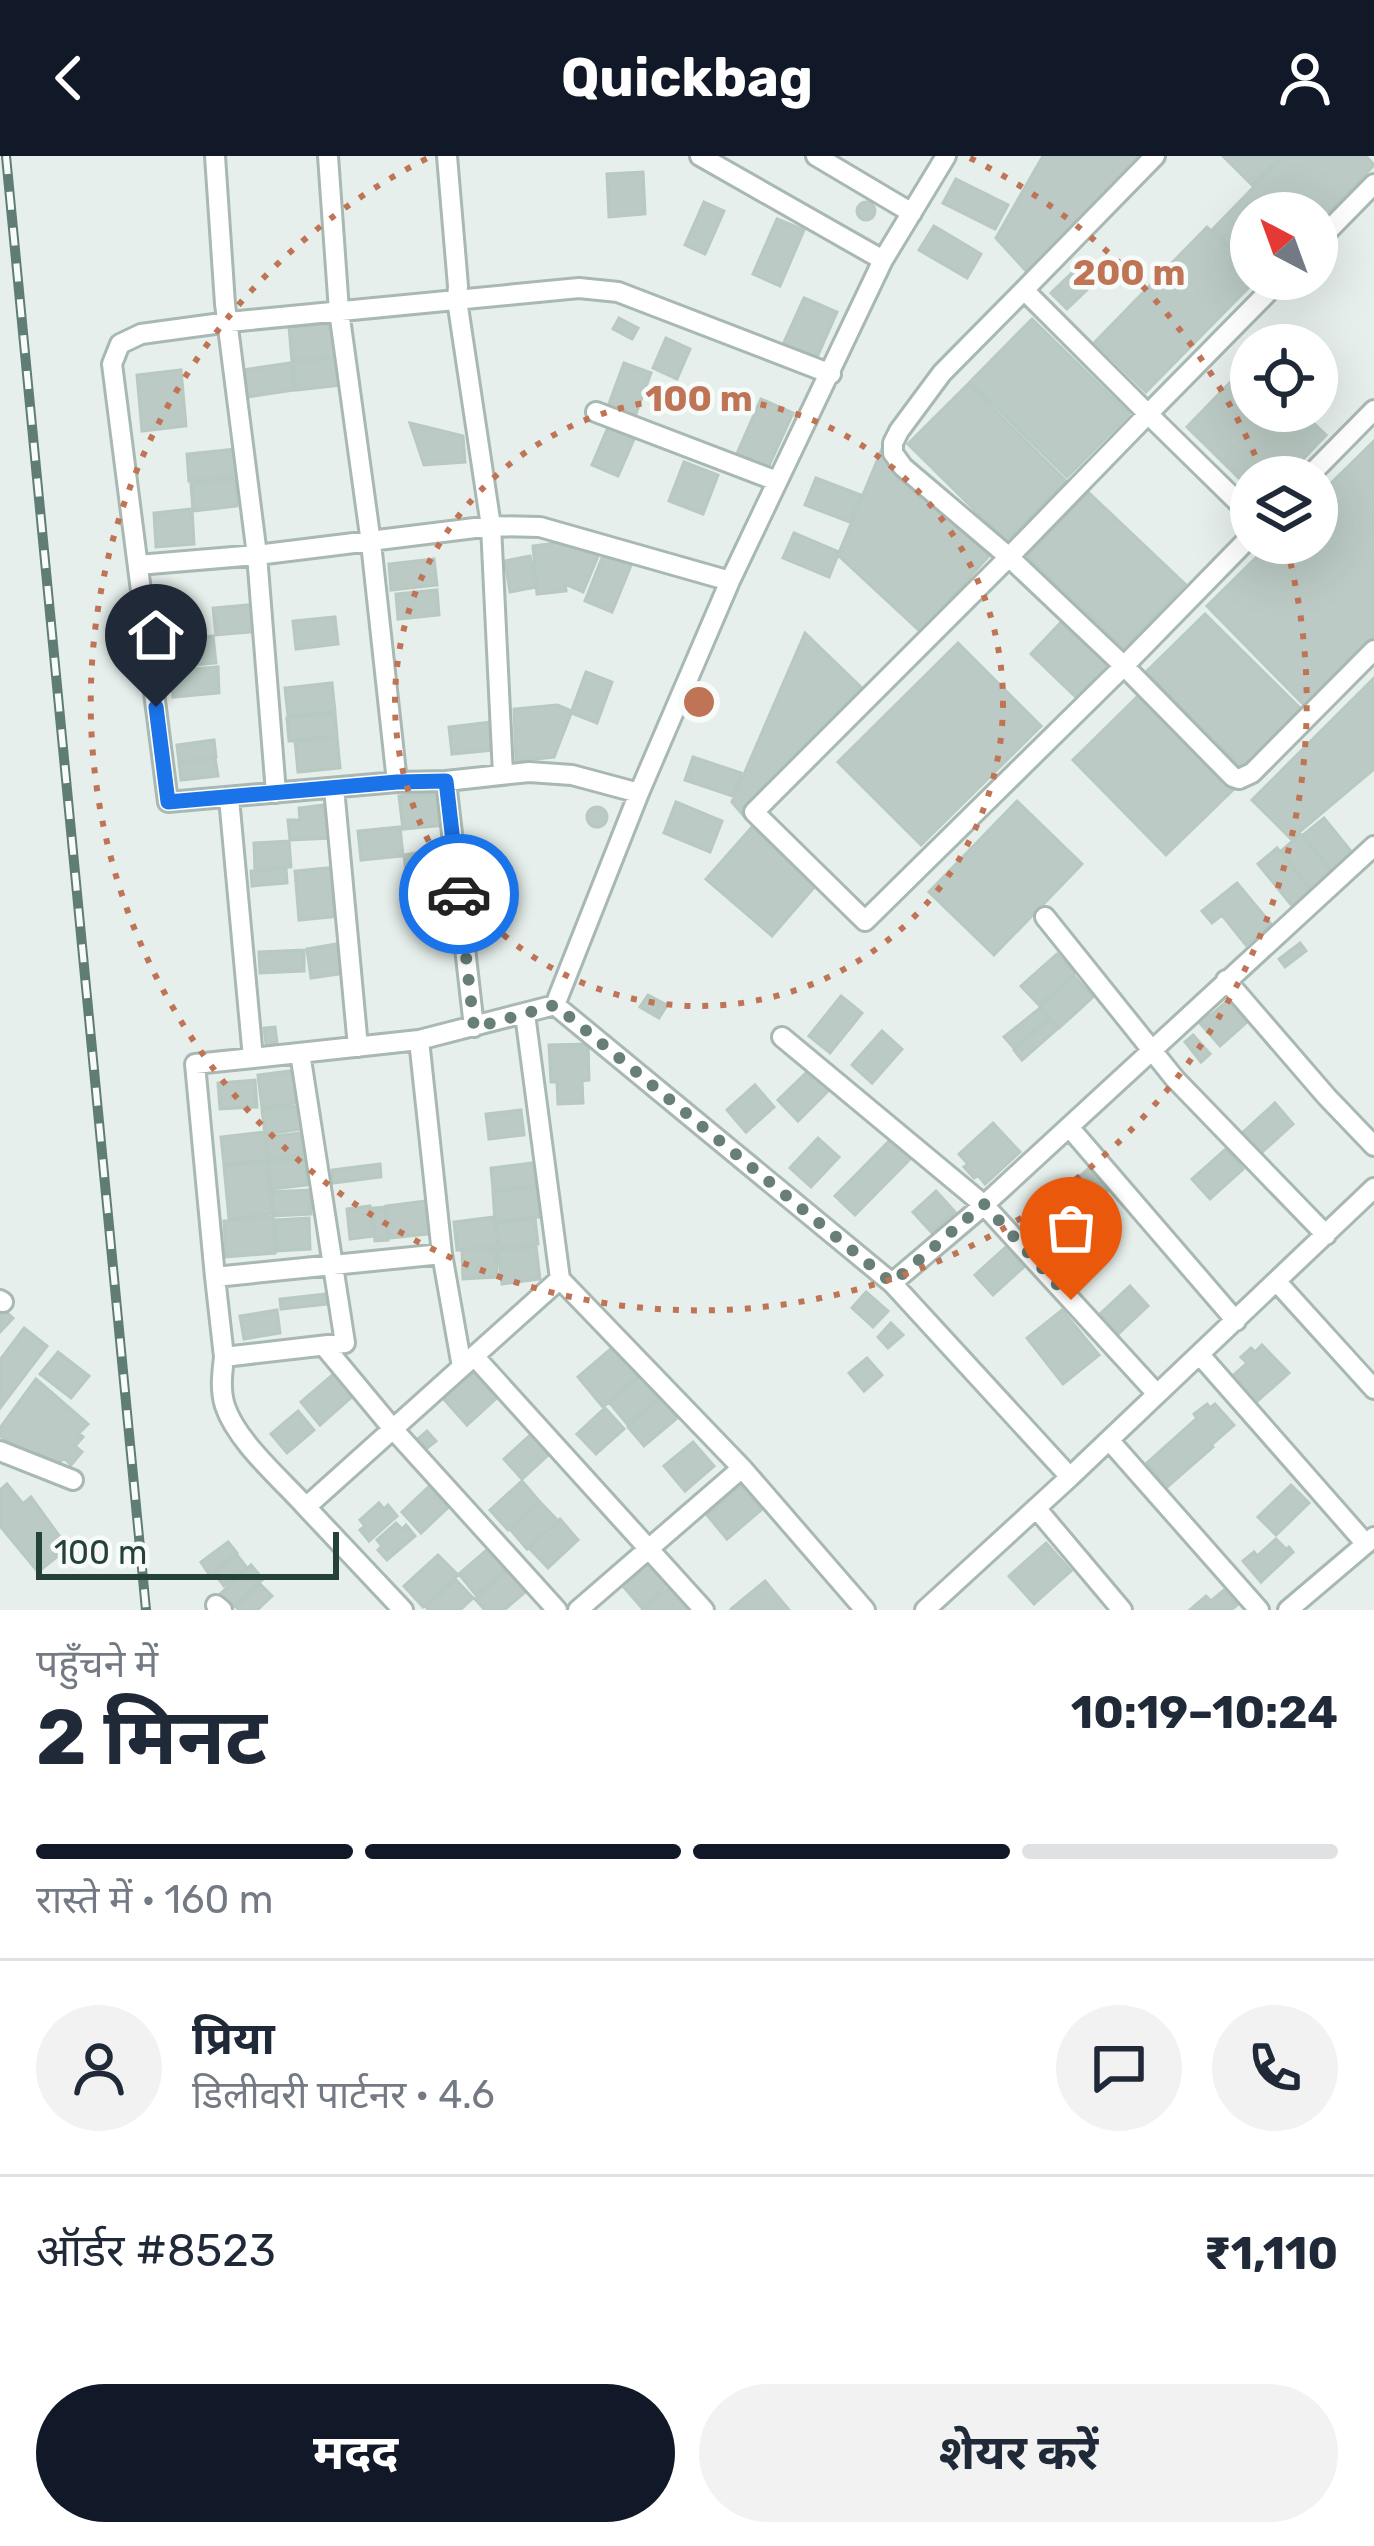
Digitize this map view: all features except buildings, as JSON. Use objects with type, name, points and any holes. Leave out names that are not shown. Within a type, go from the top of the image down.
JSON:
[{"type":"street","points":[[215,156],[225,304],[256,555],[276,794]]},
{"type":"street","points":[[328,156],[339,311],[397,782]]},
{"type":"street","points":[[447,156],[457,300],[490,526],[503,774]]},
{"type":"street","points":[[700,156],[883,260]]},
{"type":"street","points":[[816,156],[912,213]]},
{"type":"street","points":[[555,1005],[730,581],[883,260],[946,156]]},
{"type":"street","points":[[1155,156],[942,374],[899,431],[893,453],[1124,666],[1233,777],[1252,773],[1374,650]]},
{"type":"street","points":[[1338,221],[1374,184]]},
{"type":"street","points":[[639,793],[572,775],[529,772],[168,802],[112,364],[120,344],[141,334],[229,322],[579,288],[618,292],[830,374]]},
{"type":"street","points":[[1024,290],[1230,494]]},
{"type":"street","points":[[1230,557],[865,921],[754,812],[1260,300]]},
{"type":"street","points":[[1329,456],[1374,410]]},
{"type":"street","points":[[596,412],[777,481]]},
{"type":"street","points":[[138,566],[490,526],[540,527],[730,581]]},
{"type":"street","points":[[446,781],[474,1028]]},
{"type":"street","points":[[334,788],[358,1047]]},
{"type":"street","points":[[229,798],[253,1058]]},
{"type":"street","points":[[892,1283],[1374,846]]},
{"type":"street","points":[[1045,917],[1151,1052],[1326,1234]]},
{"type":"street","points":[[1226,980],[1374,1146]]},
{"type":"street","points":[[403,1610],[233,1424],[224,1403],[224,1358],[195,1064],[419,1040],[555,1005]]},
{"type":"street","points":[[555,1005],[892,1283],[1070,1477]]},
{"type":"street","points":[[525,1014],[560,1279],[742,1468],[866,1610]]},
{"type":"street","points":[[782,1036],[984,1204],[1157,1394]]},
{"type":"street","points":[[419,1040],[442,1254],[468,1362],[650,1548],[704,1610]]},
{"type":"street","points":[[224,1358],[344,1343],[300,1053]]},
{"type":"street","points":[[1069,1127],[1236,1321]]},
{"type":"street","points":[[925,1610],[1374,1188]]},
{"type":"street","points":[[215,1276],[442,1254]]},
{"type":"street","points":[[306,1507],[560,1279]]},
{"type":"street","points":[[1277,1282],[1374,1389]]},
{"type":"street","points":[[324,1346],[557,1610]]},
{"type":"street","points":[[1200,1355],[1370,1540],[1288,1610]]},
{"type":"street","points":[[1109,1440],[1259,1610]]},
{"type":"street","points":[[0,1451],[73,1480]]},
{"type":"street","points":[[578,1610],[742,1468]]},
{"type":"street","points":[[1036,1508],[1122,1610]]},
{"type":"street","points":[[943,1594],[958,1610]]},
{"type":"railway","points":[[6,156],[146,1610]]},
{"type":"way so far","points":[[459,894],[474,1028],[555,1005],[892,1283],[984,1204],[1071,1300]]},
{"type":"route","points":[[156,707],[168,802],[446,781],[459,894]]}]
